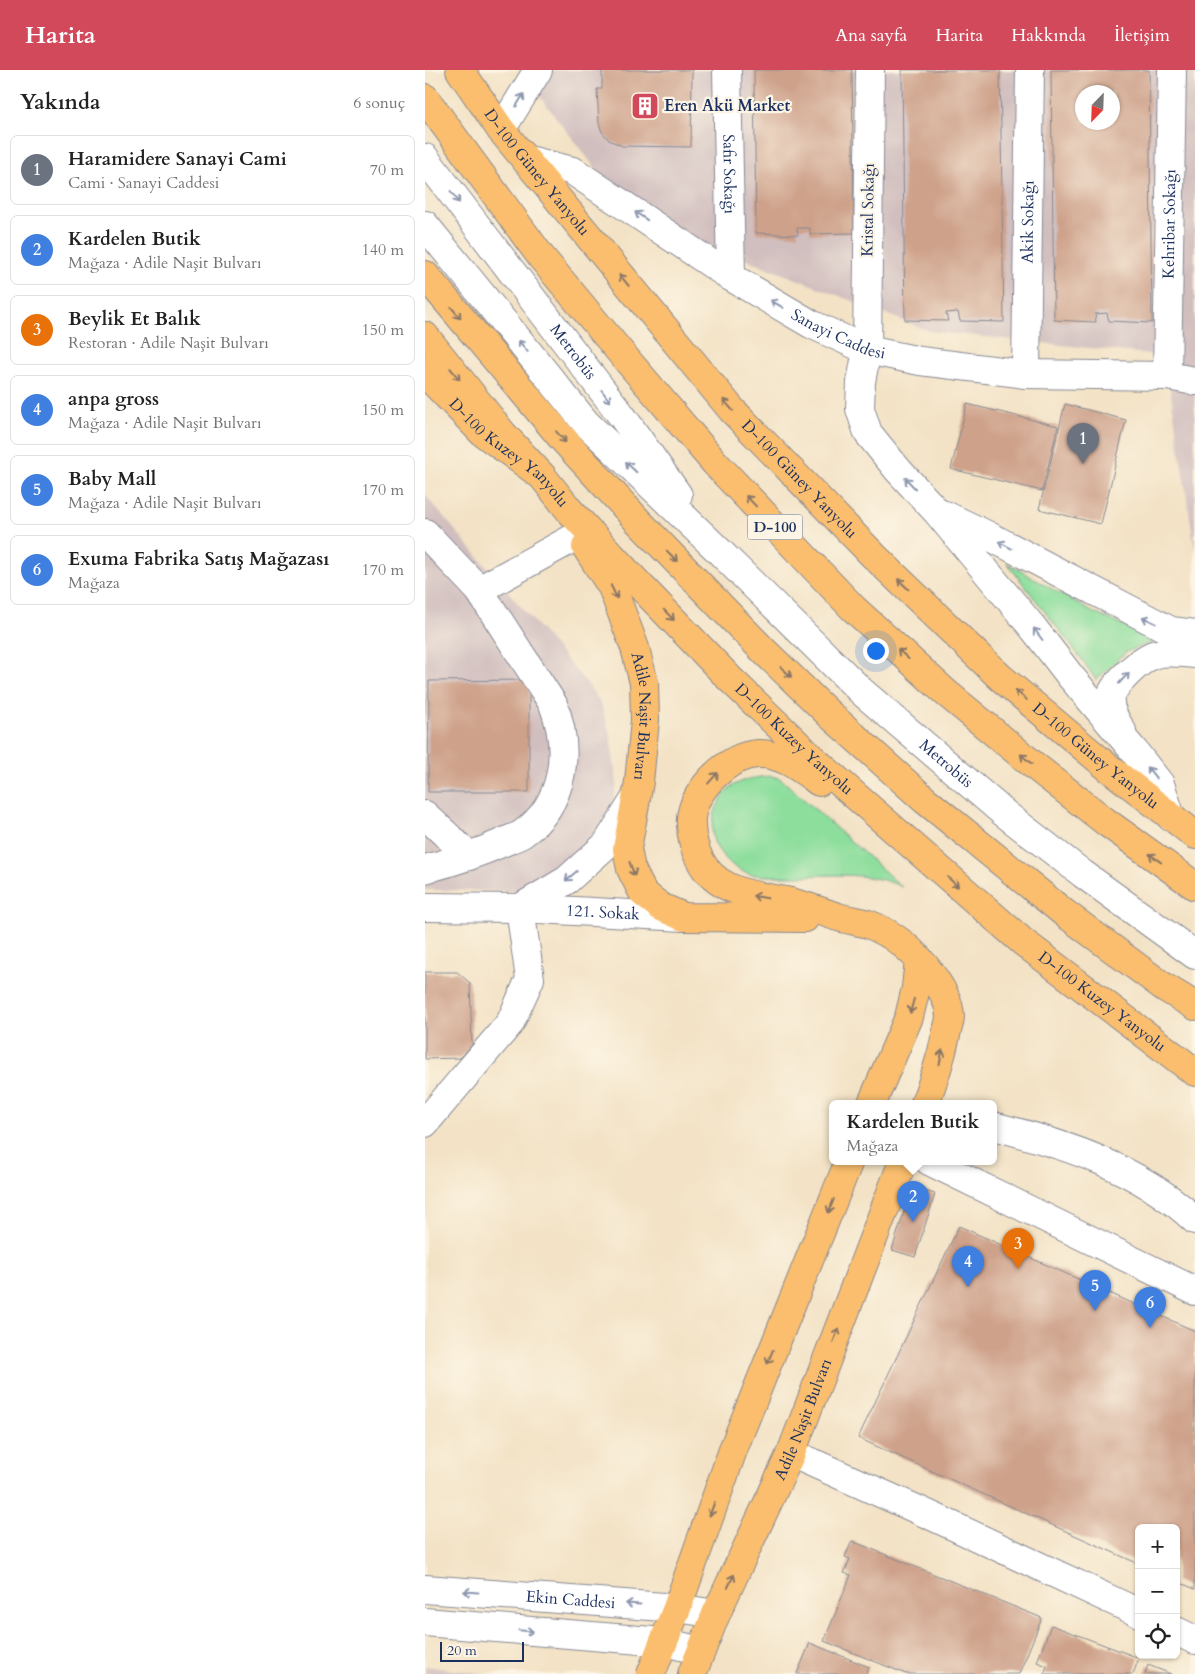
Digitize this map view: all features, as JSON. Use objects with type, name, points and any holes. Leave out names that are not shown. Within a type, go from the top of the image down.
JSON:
[{"type":"main road","name":"D-100 Güney Yanyolu","points":[[460,70],[501,130],[731,410],[874,556],[1000,677],[1195,836]]},
{"type":"main road","name":"D-100","points":[[425,98],[542,258],[609,338],[715,463],[853,608],[945,692],[1036,767],[1195,886]]},
{"type":"main road","points":[[425,275],[562,438],[638,521],[762,649],[828,713],[925,800],[1063,912],[1164,987],[1195,1006]]},
{"type":"main road","points":[[425,336],[503,434],[542,476]]},
{"type":"main road","name":"D-100 Kuzey Yanyolu","points":[[425,373],[482,432],[542,476],[570,512],[729,678],[812,758],[1023,942],[1195,1072]]},
{"type":"main road","name":"Adile Naşit Bulvarı","points":[[542,476],[612,587],[635,648],[644,684],[645,720],[639,782],[627,849],[631,869],[643,893],[661,907],[684,917],[841,918]]},
{"type":"main road","name":"Adile Naşit Bulvarı","points":[[926,858],[792,763],[774,756],[759,754],[743,757],[725,765],[711,779],[699,796],[691,816],[691,834],[696,852],[706,869],[721,883],[749,895],[792,902],[868,925],[898,939],[919,958],[945,993],[950,1017],[939,1066],[926,1100]]},
{"type":"main road","points":[[873,1100],[909,1017],[916,988],[919,958]]},
{"type":"main road","points":[[651,1674],[677,1608],[734,1446],[847,1165]]},
{"type":"main road","name":"Adile Naşit Bulvarı","points":[[696,1663],[716,1614],[791,1453],[901,1165]]},
{"type":"street","points":[[501,130],[538,70]]},
{"type":"street","name":"Safir Sokağı","points":[[727,70],[731,277]]},
{"type":"street","name":"Kristal Sokağı","points":[[870,70],[867,350],[861,382],[860,410],[868,433],[898,470],[937,512],[1034,629],[1071,677],[1135,751]]},
{"type":"street","name":"Akik Sokağı","points":[[1026,374],[1030,70]]},
{"type":"street","name":"Kehribar Sokağı","points":[[1167,376],[1172,70]]},
{"type":"street","name":"Metrobüs","points":[[425,158],[622,416],[717,549]]},
{"type":"street","name":"Sanayi Caddesi","points":[[525,159],[573,171],[731,277],[811,324],[867,350],[920,361],[1026,374],[1167,376],[1195,381]]},
{"type":"street","name":"Metrobüs","points":[[425,225],[586,423],[861,691],[1004,813],[1083,874],[1195,955]]},
{"type":"street","points":[[937,512],[987,535],[1171,631],[1195,634]]},
{"type":"street","points":[[425,533],[479,590],[553,704],[563,739],[564,757],[561,775],[555,792],[535,823],[521,834],[469,856],[425,869]]},
{"type":"street","points":[[479,590],[579,535]]},
{"type":"street","points":[[1171,817],[1160,784],[1135,751],[1112,714],[1110,698],[1116,686],[1131,670],[1153,654],[1195,654]]},
{"type":"street","name":"121. Sokak","points":[[520,908],[567,880],[606,845],[635,799]]},
{"type":"street","points":[[425,814],[469,856]]},
{"type":"street","name":"121. Sokak","points":[[425,906],[520,908],[684,917]]},
{"type":"street","points":[[425,1123],[509,1023],[529,979],[520,908]]},
{"type":"street","points":[[997,1127],[1063,1146],[1108,1163],[1142,1181],[1195,1220]]},
{"type":"street","points":[[937,1165],[1195,1291]]},
{"type":"street","points":[[791,1453],[934,1517],[1135,1611]]},
{"type":"street","name":"Ekin Caddesi","points":[[425,1589],[677,1608],[716,1614]]},
{"type":"street","points":[[425,1622],[664,1642],[696,1663]]},
{"type":"street","points":[[1180,1633],[1195,1640]]},
{"type":"shaded area","points":[[519,70],[1195,70],[1195,550],[1165,356],[929,331],[632,215]]},
{"type":"shaded area","points":[[425,495],[589,686],[601,704],[610,734],[617,783],[612,808],[590,839],[532,891],[425,890]]},
{"type":"shaded area","points":[[425,1666],[485,1674],[425,1674]]},
{"type":"green space","points":[[1007,563],[1094,613],[1159,640],[1126,652],[1096,680]]},
{"type":"green space","points":[[772,776],[781,779],[902,887],[888,881],[858,876],[758,875],[741,871],[733,865],[719,851],[714,842],[712,825],[717,806],[724,794],[738,783]]},
{"type":"building","name":"Eren Akü Market","points":[[602,70],[692,70],[691,147],[622,146],[609,140],[602,132],[599,123],[597,89],[602,89]]},
{"type":"building","points":[[754,70],[852,70],[854,233],[810,234],[810,228],[797,228],[798,235],[756,233]]},
{"type":"building","points":[[902,70],[1000,70],[1004,322],[960,321],[958,312],[946,313],[948,321],[905,320]]},
{"type":"building","points":[[1051,70],[1149,70],[1152,323],[1109,321],[1107,313],[1095,314],[1096,322],[1054,320]]},
{"type":"building","points":[[967,404],[1058,426],[1042,491],[951,469]]},
{"type":"building","points":[[1065,404],[1126,420],[1101,524],[1039,509]]},
{"type":"building","points":[[529,680],[529,792],[428,792],[429,681]]},
{"type":"building","points":[[425,972],[457,972],[470,983],[472,1045],[460,1058],[425,1059]]},
{"type":"building","points":[[912,1187],[935,1194],[915,1257],[892,1250]]},
{"type":"building","points":[[959,1226],[1195,1331],[1195,1589],[1180,1583],[1180,1524],[1135,1524],[1135,1562],[858,1438]]},
{"type":"building","points":[[852,1541],[1042,1618],[1019,1674],[906,1674],[824,1641],[851,1575],[844,1573],[850,1559],[845,1557]]},
{"type":"building","points":[[1051,1625],[1139,1659],[1133,1674],[1044,1674],[1047,1666],[1037,1662]]},
{"type":"building","points":[[810,1643],[869,1667],[866,1674],[797,1674]]},
{"type":"building","points":[[1148,1665],[1171,1674],[1145,1674]]},
{"type":"place","name":"Eren Akü Market","points":[[645,106]]},
{"type":"place","name":"Haramidere Sanayi Cami","points":[[1083,464]]},
{"type":"place","name":"Kardelen Butik","points":[[913,1222]]},
{"type":"place","name":"Beylik Et Balık","points":[[1018,1269]]},
{"type":"place","name":"anpa gross","points":[[968,1287]]},
{"type":"place","name":"Baby Mall","points":[[1095,1311]]},
{"type":"place","name":"Exuma Fabrika Satış Mağazası","points":[[1150,1328]]}]
